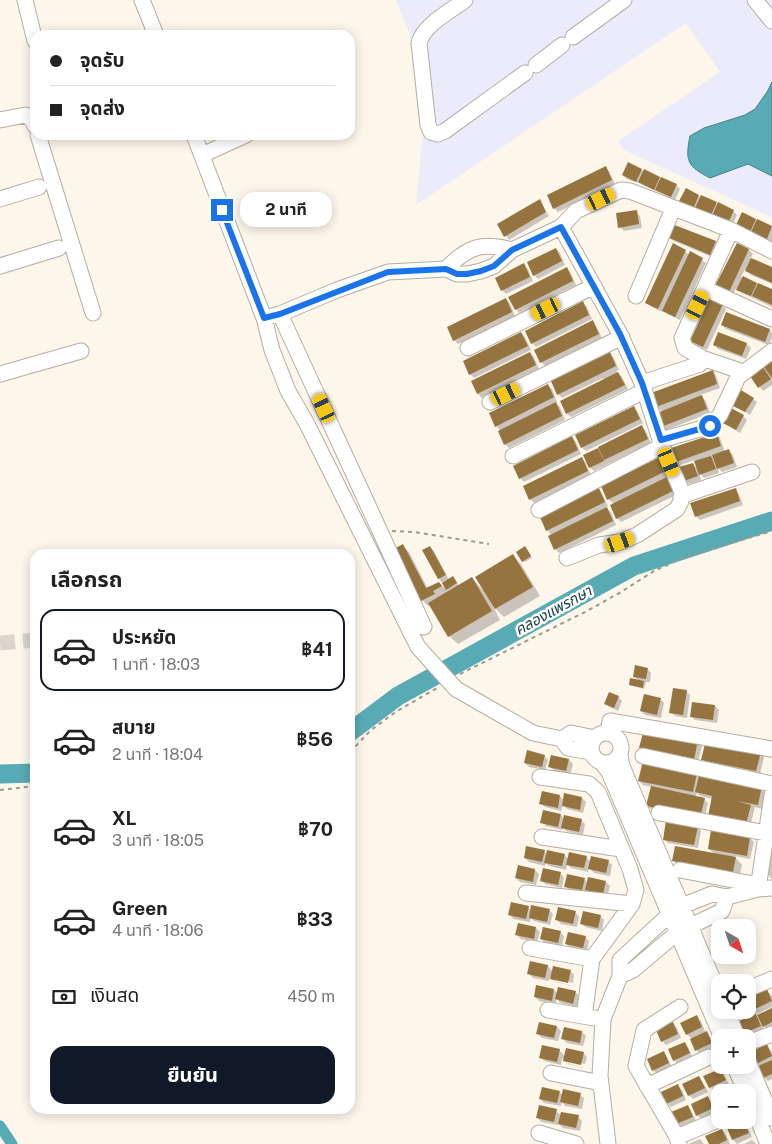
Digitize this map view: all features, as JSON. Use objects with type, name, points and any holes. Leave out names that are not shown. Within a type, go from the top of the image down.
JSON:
[{"type":"street","points":[[24,0],[32,30]]},
{"type":"street","points":[[142,0],[154,30]]},
{"type":"street","points":[[465,0],[426,29],[419,43],[428,125],[431,132],[438,134],[445,131],[624,0]]},
{"type":"street","points":[[755,0],[772,21]]},
{"type":"street","points":[[0,120],[26,115],[30,118]]},
{"type":"street","points":[[40,140],[93,313]]},
{"type":"street","points":[[196,140],[264,318],[272,350],[288,391],[307,424],[418,647],[452,683],[533,732],[562,739],[568,748],[599,746],[617,737],[622,750],[620,756],[622,766],[684,929],[719,1029]]},
{"type":"street","points":[[202,155],[235,140]]},
{"type":"street","points":[[0,199],[39,187]]},
{"type":"street","points":[[264,318],[280,314],[388,272],[446,269],[457,274],[467,274],[481,271],[494,266],[512,250],[561,227],[576,211],[621,190],[630,191],[731,230],[772,251]]},
{"type":"street","points":[[636,296],[673,209]]},
{"type":"street","points":[[561,227],[622,337],[643,387],[662,443],[682,492],[677,509],[637,535],[620,542],[599,545],[567,558]]},
{"type":"street","points":[[731,230],[706,289],[682,338],[685,348],[702,358],[743,372]]},
{"type":"street","points":[[446,269],[463,253],[484,245],[512,250]]},
{"type":"street","points":[[0,266],[59,248]]},
{"type":"street","points":[[468,348],[594,286]]},
{"type":"street","points":[[706,289],[772,319]]},
{"type":"street","points":[[280,314],[424,627]]},
{"type":"street","points":[[490,402],[622,337]]},
{"type":"street","points":[[0,374],[81,350]]},
{"type":"street","points":[[539,510],[662,443],[710,426],[720,414],[738,377],[772,351]]},
{"type":"street","points":[[513,456],[643,387],[700,364],[702,358]]},
{"type":"street","points":[[681,496],[752,472]]},
{"type":"street","points":[[676,910],[609,772],[599,746],[610,721],[772,749]]},
{"type":"street","points":[[599,746],[612,763],[620,756]]},
{"type":"street","points":[[643,756],[772,784]]},
{"type":"street","points":[[540,777],[589,784],[598,792],[636,890],[632,904],[592,959],[584,1016]]},
{"type":"street","points":[[763,888],[766,833],[772,795]]},
{"type":"street","points":[[659,813],[766,833]]},
{"type":"street","points":[[542,837],[621,849]]},
{"type":"street","points":[[680,870],[763,888]]},
{"type":"street","points":[[608,1144],[601,1083],[602,1019],[620,976],[620,960],[676,910],[712,894],[727,897],[763,888]]},
{"type":"street","points":[[526,893],[632,904]]},
{"type":"street","points":[[620,976],[633,970],[684,929],[722,911],[727,897]]},
{"type":"street","points":[[684,929],[711,979]]},
{"type":"street","points":[[530,948],[592,959]]},
{"type":"street","points":[[756,986],[772,979]]},
{"type":"street","points":[[680,1007],[644,1030],[636,1066],[678,1141],[711,1124]]},
{"type":"street","points":[[548,1010],[602,1019]]},
{"type":"street","points":[[756,1040],[772,1034]]},
{"type":"street","points":[[648,1086],[709,1058]]},
{"type":"street","points":[[551,1073],[601,1083]]},
{"type":"street","points":[[752,1074],[768,1123],[768,1144]]},
{"type":"street","points":[[756,1107],[768,1123]]},
{"type":"street","points":[[539,1133],[576,1144]]},
{"type":"path","points":[[380,530],[414,532],[489,544]]},
{"type":"path","points":[[355,747],[371,730],[397,711],[587,611],[654,571],[685,557],[772,531]]},
{"type":"path","points":[[0,790],[30,787]]},
{"type":"shaded area","points":[[396,0],[772,0],[772,217],[624,150],[618,141],[720,72],[686,23],[416,205],[423,133],[410,35]]},
{"type":"water","points":[[772,82],[772,176],[748,164],[710,178],[696,170],[688,157],[690,136],[704,128],[745,115],[755,109]]},
{"type":"building","points":[[628,162],[642,169],[636,182],[622,175]]},
{"type":"building","points":[[606,166],[612,180],[553,209],[547,195]]},
{"type":"building","points":[[644,169],[660,177],[654,190],[638,182]]},
{"type":"building","points":[[661,177],[677,184],[671,197],[655,190]]},
{"type":"building","points":[[686,188],[699,195],[694,207],[679,201]]},
{"type":"building","points":[[701,195],[717,202],[711,215],[695,208]]},
{"type":"building","points":[[540,199],[546,212],[504,237],[497,224]]},
{"type":"building","points":[[718,202],[734,210],[728,223],[712,216]]},
{"type":"building","points":[[637,210],[639,224],[618,228],[616,213]]},
{"type":"building","points":[[742,212],[756,219],[750,232],[736,225]]},
{"type":"building","points":[[757,219],[772,226],[767,239],[751,232]]},
{"type":"building","points":[[672,224],[716,241],[710,255],[667,237]]},
{"type":"building","points":[[673,243],[686,250],[658,309],[645,303]]},
{"type":"building","points":[[737,243],[749,249],[729,292],[715,286]]},
{"type":"building","points":[[556,248],[562,261],[533,276],[527,262]]},
{"type":"building","points":[[690,251],[703,258],[675,317],[662,311]]},
{"type":"building","points":[[751,258],[772,267],[772,283],[745,271]]},
{"type":"building","points":[[524,263],[530,277],[501,291],[495,278]]},
{"type":"building","points":[[567,267],[573,281],[515,310],[508,297]]},
{"type":"building","points":[[743,276],[757,283],[751,296],[736,290]]},
{"type":"building","points":[[758,283],[772,289],[772,305],[752,296]]},
{"type":"building","points":[[506,298],[512,312],[453,341],[447,327]]},
{"type":"building","points":[[710,298],[723,304],[703,347],[690,341]]},
{"type":"building","points":[[583,301],[589,315],[531,344],[525,331]]},
{"type":"building","points":[[726,312],[770,329],[765,342],[721,325]]},
{"type":"building","points":[[593,320],[599,334],[540,363],[534,350]]},
{"type":"building","points":[[521,332],[528,346],[469,375],[463,361]]},
{"type":"building","points":[[718,332],[747,343],[742,356],[713,345]]},
{"type":"building","points":[[530,352],[536,365],[477,394],[471,381]]},
{"type":"building","points":[[610,352],[616,366],[557,395],[551,381]]},
{"type":"building","points":[[772,359],[772,378],[763,366]]},
{"type":"building","points":[[762,366],[771,379],[758,388],[750,376]]},
{"type":"building","points":[[713,370],[717,384],[656,407],[651,393]]},
{"type":"building","points":[[618,372],[625,385],[566,414],[560,401]]},
{"type":"building","points":[[548,384],[554,397],[495,427],[489,413]]},
{"type":"building","points":[[741,390],[754,398],[745,412],[733,406]]},
{"type":"building","points":[[702,395],[707,409],[661,427],[657,413]]},
{"type":"building","points":[[556,402],[562,416],[504,445],[498,431]]},
{"type":"building","points":[[634,406],[640,419],[581,448],[575,435]]},
{"type":"building","points":[[731,408],[744,415],[736,430],[723,423]]},
{"type":"building","points":[[642,425],[648,439],[604,460],[598,447]]},
{"type":"building","points":[[717,433],[721,446],[676,462],[671,448]]},
{"type":"building","points":[[572,436],[578,450],[519,479],[513,466]]},
{"type":"building","points":[[598,448],[604,461],[589,468],[583,455]]},
{"type":"building","points":[[729,449],[734,463],[717,469],[712,455]]},
{"type":"building","points":[[711,456],[716,469],[699,475],[694,461]]},
{"type":"building","points":[[582,457],[588,471],[529,500],[523,486]]},
{"type":"building","points":[[660,457],[666,471],[607,500],[601,486]]},
{"type":"building","points":[[693,463],[698,476],[684,481],[679,467]]},
{"type":"building","points":[[669,476],[675,490],[616,519],[610,505]]},
{"type":"building","points":[[599,488],[605,502],[546,531],[540,517]]},
{"type":"building","points":[[736,488],[740,501],[695,517],[690,503]]},
{"type":"building","points":[[607,507],[613,521],[554,550],[548,536]]},
{"type":"building","points":[[403,544],[426,588],[439,582],[442,586],[433,591],[435,594],[421,601],[394,549]]},
{"type":"building","points":[[430,546],[446,575],[438,579],[422,550]]},
{"type":"building","points":[[525,546],[531,556],[522,562],[516,552]]},
{"type":"building","points":[[513,554],[533,587],[495,609],[475,577]]},
{"type":"building","points":[[453,576],[457,583],[446,590],[442,583]]},
{"type":"building","points":[[472,577],[492,611],[448,637],[428,603]]},
{"type":"building","points":[[635,665],[648,668],[646,679],[633,677]]},
{"type":"building","points":[[630,678],[644,681],[643,688],[629,685]]},
{"type":"building","points":[[673,688],[687,690],[683,715],[669,713]]},
{"type":"building","points":[[609,692],[619,696],[614,708],[604,704]]},
{"type":"building","points":[[644,694],[661,698],[657,715],[640,711]]},
{"type":"building","points":[[692,702],[715,705],[713,720],[690,717]]},
{"type":"building","points":[[644,729],[698,740],[694,760],[639,748]]},
{"type":"building","points":[[706,740],[761,752],[756,771],[701,760]]},
{"type":"building","points":[[527,750],[545,755],[542,767],[524,763]]},
{"type":"building","points":[[551,755],[569,759],[566,771],[548,767]]},
{"type":"building","points":[[643,761],[697,773],[693,792],[638,781]]},
{"type":"building","points":[[700,772],[762,786],[758,805],[736,801],[751,805],[746,824],[708,816],[712,796],[695,792]]},
{"type":"building","points":[[651,786],[705,798],[700,817],[646,806]]},
{"type":"building","points":[[542,791],[560,795],[558,808],[539,804]]},
{"type":"building","points":[[564,793],[582,797],[580,810],[562,806]]},
{"type":"building","points":[[543,810],[561,814],[558,827],[540,823]]},
{"type":"building","points":[[564,815],[582,819],[579,832],[561,828]]},
{"type":"building","points":[[666,820],[698,826],[694,845],[663,840]]},
{"type":"building","points":[[711,830],[750,837],[747,856],[708,849]]},
{"type":"building","points":[[526,846],[545,850],[542,862],[524,858]]},
{"type":"building","points":[[675,846],[736,857],[733,872],[672,861]]},
{"type":"building","points":[[547,850],[565,854],[562,866],[544,863]]},
{"type":"building","points":[[569,852],[587,856],[584,868],[566,865]]},
{"type":"building","points":[[591,856],[609,860],[606,873],[588,869]]},
{"type":"building","points":[[518,865],[535,869],[533,882],[515,878]]},
{"type":"building","points":[[543,868],[561,872],[558,885],[540,881]]},
{"type":"building","points":[[567,874],[585,878],[582,890],[564,887]]},
{"type":"building","points":[[588,877],[606,881],[603,894],[585,890]]},
{"type":"building","points":[[511,902],[529,906],[526,919],[508,915]]},
{"type":"building","points":[[531,905],[550,909],[547,922],[529,918]]},
{"type":"building","points":[[558,907],[576,911],[573,924],[555,920]]},
{"type":"building","points":[[583,911],[601,915],[598,928],[580,924]]},
{"type":"building","points":[[518,923],[536,927],[534,939],[515,935]]},
{"type":"building","points":[[543,927],[561,931],[558,943],[540,939]]},
{"type":"building","points":[[568,932],[586,936],[583,948],[565,944]]},
{"type":"building","points":[[530,961],[548,965],[545,978],[527,974]]},
{"type":"building","points":[[553,966],[571,970],[568,983],[550,979]]},
{"type":"building","points":[[536,985],[554,989],[552,1001],[534,997]]},
{"type":"building","points":[[558,987],[576,991],[573,1004],[555,999]]},
{"type":"building","points":[[767,989],[772,1001],[756,1009],[756,994]]},
{"type":"building","points":[[772,1008],[772,1022],[763,1027],[757,1015]]},
{"type":"building","points":[[756,1014],[761,1026],[754,1029],[742,1029],[739,1021],[756,1019]]},
{"type":"building","points":[[697,1015],[702,1027],[686,1035],[680,1023]]},
{"type":"building","points":[[539,1022],[557,1026],[554,1038],[536,1034]]},
{"type":"building","points":[[673,1022],[678,1034],[661,1042],[656,1030]]},
{"type":"building","points":[[564,1027],[582,1031],[580,1043],[561,1039]]},
{"type":"building","points":[[707,1031],[711,1043],[695,1051],[690,1039]]},
{"type":"building","points":[[685,1042],[690,1053],[673,1061],[668,1049]]},
{"type":"building","points":[[767,1044],[772,1056],[756,1064],[756,1049]]},
{"type":"building","points":[[542,1045],[560,1049],[557,1062],[539,1058]]},
{"type":"building","points":[[566,1048],[584,1052],[581,1065],[563,1061]]},
{"type":"building","points":[[664,1051],[669,1063],[652,1071],[647,1059]]},
{"type":"building","points":[[772,1060],[772,1074],[763,1078],[758,1066]]},
{"type":"building","points":[[711,1073],[723,1074],[726,1080],[718,1084],[711,1084],[709,1088],[703,1076]]},
{"type":"building","points":[[699,1076],[705,1088],[688,1096],[682,1084]]},
{"type":"building","points":[[678,1084],[683,1096],[666,1104],[661,1092]]},
{"type":"building","points":[[542,1087],[560,1091],[557,1103],[539,1099]]},
{"type":"building","points":[[563,1089],[581,1093],[578,1106],[560,1102]]},
{"type":"building","points":[[708,1096],[711,1109],[696,1116],[691,1104]]},
{"type":"building","points":[[539,1105],[557,1109],[554,1122],[536,1118]]},
{"type":"building","points":[[688,1105],[693,1117],[676,1124],[671,1112]]},
{"type":"building","points":[[561,1112],[579,1115],[576,1128],[558,1124]]},
{"type":"building","points":[[722,1129],[727,1140],[719,1144],[709,1144],[705,1136]]},
{"type":"building","points":[[727,1129],[747,1129],[749,1133],[732,1140]]},
{"type":"waterway","name":"คลองแพรกษา","points":[[355,728],[398,696],[634,566],[772,521]]},
{"type":"waterway","name":"คลองแพรกษา","points":[[0,774],[30,773]]},
{"type":"waterway","points":[[0,1126],[12,1144]]},
{"type":"tunnel","points":[[0,643],[30,640]]},
{"type":"route","points":[[222,210],[264,318],[280,314],[337,290],[388,272],[446,269],[457,274],[467,274],[481,271],[494,266],[512,250],[561,227],[620,334],[642,383],[661,440],[710,426]]}]
